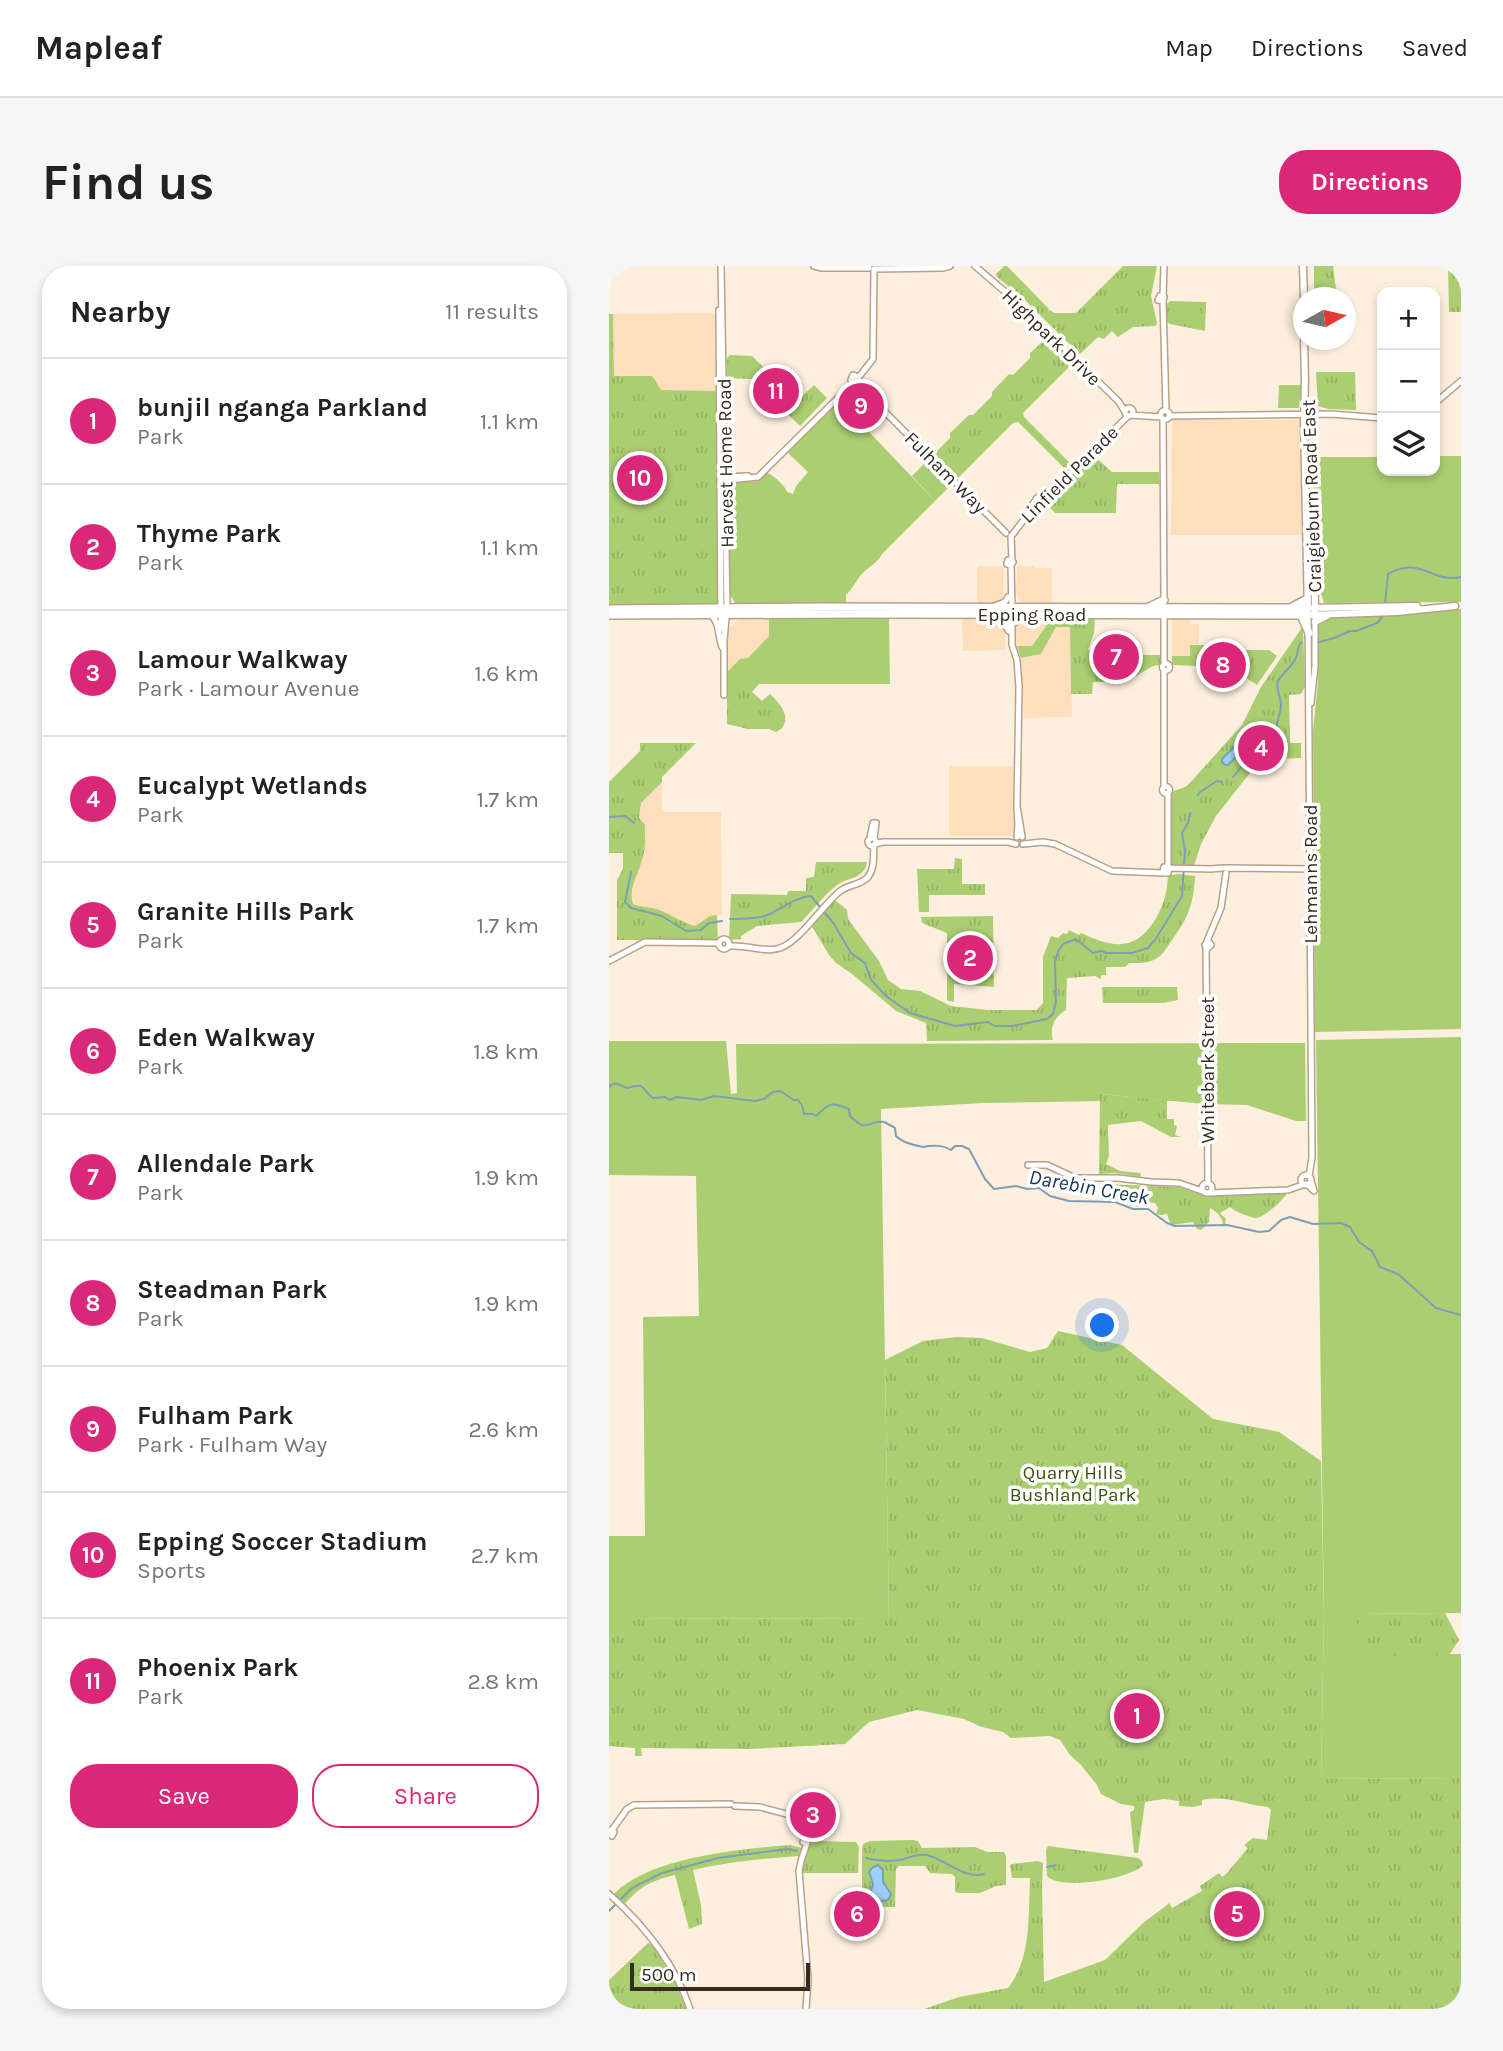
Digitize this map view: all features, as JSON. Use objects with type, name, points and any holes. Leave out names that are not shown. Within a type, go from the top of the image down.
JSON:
[{"type":"main road","points":[[1303,266],[1304,287]]},
{"type":"main road","name":"Craigieburn Road East","points":[[1304,350],[1308,488],[1314,543],[1315,592],[1311,611]]},
{"type":"main road","name":"Craigieburn Road East","points":[[1306,413],[1311,611]]},
{"type":"main road","name":"Epping Road","points":[[609,609],[1010,611],[1146,608],[1311,611],[1458,606]]},
{"type":"main road","name":"Epping Road","points":[[609,615],[711,615],[737,608],[991,607],[1010,611],[1076,614],[1165,609],[1292,608],[1332,614],[1397,612],[1458,606]]},
{"type":"main road","points":[[1391,607],[1397,612]]},
{"type":"main road","points":[[1010,611],[1010,626]]},
{"type":"main road","points":[[1308,634],[1311,611]]},
{"type":"main road","points":[[1010,626],[1023,617],[1076,614]]},
{"type":"street","name":"Harvest Home Road","points":[[720,266],[726,569],[722,647],[724,695]]},
{"type":"street","points":[[814,266],[950,266]]},
{"type":"street","name":"Highpark Drive","points":[[975,266],[990,276]]},
{"type":"street","name":"Highpark Drive","points":[[980,266],[1128,413]]},
{"type":"street","points":[[1162,266],[1164,574],[1167,590],[1166,870]]},
{"type":"street","points":[[724,478],[754,479],[873,359],[872,268]]},
{"type":"street","name":"Fulham Way","points":[[855,379],[1009,533]]},
{"type":"street","points":[[1440,399],[1461,381]]},
{"type":"street","points":[[1128,413],[1165,415],[1338,411],[1377,418]]},
{"type":"street","name":"Linfield Parade","points":[[1010,611],[1009,533],[1037,498],[1050,490],[1128,413]]},
{"type":"street","name":"Harvest Home Road","points":[[723,660],[724,478]]},
{"type":"street","name":"Linfield Parade","points":[[1010,563],[1010,611]]},
{"type":"street","points":[[726,569],[730,597],[737,608]]},
{"type":"street","points":[[991,607],[1005,602],[1008,597]]},
{"type":"street","name":"Lehmanns Road","points":[[1309,720],[1315,666],[1311,611]]},
{"type":"street","points":[[711,615],[718,625],[718,638],[722,647]]},
{"type":"street","points":[[1010,626],[1009,650],[1014,663],[1018,699],[1019,840]]},
{"type":"street","name":"Lehmanns Road","points":[[1306,1180],[1309,1156],[1308,1055],[1311,1032],[1308,634]]},
{"type":"street","points":[[732,944],[771,950],[780,948],[791,941],[842,890],[868,877],[873,865],[874,822]]},
{"type":"street","points":[[873,841],[1053,841],[1113,868],[1224,871],[1308,869]]},
{"type":"street","points":[[1224,871],[1308,869]]},
{"type":"street","name":"Whitebark Street","points":[[1207,1188],[1207,957],[1210,934],[1221,908],[1224,871]]},
{"type":"street","points":[[609,961],[645,942],[719,943]]},
{"type":"street","points":[[1028,1165],[1047,1165],[1076,1178],[1118,1178],[1207,1188],[1288,1189],[1299,1188],[1306,1180],[1313,1191]]},
{"type":"street","points":[[611,1834],[627,1809],[634,1805],[760,1807],[801,1818],[806,1829],[800,1864],[809,1979],[806,2008]]},
{"type":"street","points":[[609,1894],[629,1913],[661,1957],[690,2009]]},
{"type":"shaded area","points":[[715,313],[716,391],[660,390],[652,376],[614,376],[613,314]]},
{"type":"shaded area","points":[[1172,420],[1300,422],[1302,535],[1171,535]]},
{"type":"shaded area","points":[[977,566],[1004,568],[1003,601],[977,603]]},
{"type":"shaded area","points":[[1017,566],[1052,569],[1052,603],[1020,602],[1016,592]]},
{"type":"shaded area","points":[[769,619],[769,636],[748,658],[727,672],[728,630],[738,620]]},
{"type":"shaded area","points":[[962,619],[1001,619],[1005,628],[1005,650],[963,651]]},
{"type":"shaded area","points":[[1172,619],[1190,619],[1190,624],[1199,624],[1199,645],[1190,645],[1190,656],[1172,656]]},
{"type":"shaded area","points":[[1022,621],[1050,621],[1031,646],[1016,646],[1016,624]]},
{"type":"shaded area","points":[[1056,627],[1070,627],[1072,717],[1024,718],[1021,658],[1041,654]]},
{"type":"shaded area","points":[[949,766],[1013,766],[1013,836],[949,836]]},
{"type":"shaded area","points":[[662,782],[662,809],[665,812],[721,812],[722,915],[710,916],[695,926],[680,922],[661,910],[642,907],[631,901],[645,842],[645,825],[639,818],[641,803]]},
{"type":"green space","points":[[1007,266],[1048,311],[1076,313],[1123,266],[1157,266],[1151,296],[1156,326],[1133,327],[1118,337],[1112,331],[1104,339],[1098,337],[1080,354],[1055,330],[1057,327],[1054,329],[997,277],[996,274]]},
{"type":"green space","points":[[1314,266],[1333,266],[1336,287],[1314,287]]},
{"type":"green space","points":[[1448,266],[1461,266],[1461,312],[1449,312]]},
{"type":"green space","points":[[1170,301],[1206,302],[1205,331],[1167,322],[1166,305]]},
{"type":"green space","points":[[609,314],[613,314],[614,376],[652,376],[661,390],[716,391],[718,604],[609,605]]},
{"type":"green space","points":[[1049,336],[1074,362],[1023,413],[1070,463],[1067,463],[1069,466],[1064,468],[1018,422],[1013,423],[958,478],[934,454],[950,438],[950,433],[969,415],[973,415],[1009,374],[1013,375],[1030,358],[1030,353]]},
{"type":"green space","points":[[730,355],[752,356],[795,398],[800,398],[814,385],[827,398],[800,426],[752,379],[727,378],[727,358]]},
{"type":"green space","points":[[1316,372],[1355,372],[1356,410],[1318,406]]},
{"type":"green space","points":[[856,384],[885,413],[869,430],[838,400]]},
{"type":"green space","points":[[1279,385],[1301,385],[1299,408],[1278,408]]},
{"type":"green space","points":[[838,400],[935,501],[860,576],[846,595],[846,604],[736,604],[730,595],[729,483],[758,481],[766,472],[778,480],[787,492],[793,494],[808,472],[788,453]]},
{"type":"green space","points":[[1093,455],[1112,472],[1159,472],[1159,484],[1117,484],[1116,513],[1055,513],[1046,503],[1073,470]]},
{"type":"green space","points":[[1440,456],[1461,456],[1461,602],[1324,603],[1320,590],[1317,519],[1310,457],[1377,457],[1377,476],[1440,476]]},
{"type":"green space","points":[[929,459],[953,483],[935,501],[912,476]]},
{"type":"green space","points":[[1461,609],[1461,1029],[1315,1032],[1313,731],[1318,682],[1319,611]]},
{"type":"green space","points":[[769,619],[889,619],[890,684],[727,684],[727,672],[740,659],[748,658],[769,636]]},
{"type":"green space","points":[[1051,619],[1095,619],[1094,633],[1088,650],[1105,652],[1111,641],[1135,655],[1160,655],[1161,665],[1153,666],[1136,676],[1107,677],[1107,682],[1093,682],[1092,694],[1071,694],[1070,627],[1056,627],[1041,654],[1021,658],[1017,646],[1032,646]]},
{"type":"green space","points":[[1303,626],[1305,687],[1301,694],[1289,695],[1290,743],[1301,743],[1301,758],[1278,759],[1257,764],[1216,816],[1201,844],[1194,866],[1170,866],[1169,794],[1188,785],[1242,725],[1261,687]]},
{"type":"green space","points":[[1190,645],[1207,645],[1206,654],[1213,650],[1269,650],[1277,656],[1257,685],[1234,670],[1224,667],[1172,665],[1172,656],[1190,656]]},
{"type":"green space","points":[[727,684],[759,684],[752,692],[762,701],[770,694],[778,703],[785,718],[782,728],[776,732],[727,724]]},
{"type":"green space","points":[[640,743],[696,743],[641,803],[639,818],[645,825],[645,847],[633,887],[633,904],[659,910],[695,926],[710,916],[717,915],[718,940],[617,940],[617,880],[623,869],[623,853],[609,853],[609,782],[640,751]]},
{"type":"green space","points":[[955,858],[962,859],[962,884],[985,884],[985,895],[929,895],[929,912],[919,912],[917,869],[954,869]]},
{"type":"green space","points":[[816,862],[867,862],[862,872],[837,885],[801,922],[757,926],[741,936],[741,939],[729,940],[731,894],[787,895],[788,891],[806,891],[806,878],[814,877]]},
{"type":"green space","points":[[1168,876],[1195,876],[1192,899],[1182,926],[1163,953],[1147,962],[1129,963],[1125,967],[1106,967],[1106,975],[1101,975],[1101,979],[1095,976],[1067,978],[1066,1010],[1054,1023],[1053,1040],[927,1041],[926,1023],[896,1011],[836,963],[811,925],[835,900],[847,910],[848,919],[879,961],[888,980],[901,989],[920,991],[951,1006],[988,1010],[1037,1010],[1043,1003],[1043,957],[1051,936],[1058,938],[1069,930],[1101,941],[1129,943],[1145,933],[1153,923],[1165,895]]},
{"type":"green space","points":[[993,916],[994,987],[954,984],[954,1002],[948,1001],[947,933],[922,923],[921,917]]},
{"type":"green space","points":[[1102,987],[1177,987],[1178,1000],[1163,1003],[1103,1003]]},
{"type":"green space","points":[[1461,1037],[1461,1613],[1357,1614],[1357,1655],[1461,1654],[1461,1778],[1321,1779],[1324,1615],[1316,1040]]},
{"type":"green space","points":[[609,1041],[726,1041],[731,1094],[737,1093],[736,1044],[1305,1043],[1306,1121],[1296,1121],[1247,1105],[1204,1104],[1100,1094],[1100,1101],[982,1103],[881,1109],[889,1619],[609,1618],[609,1536],[645,1536],[643,1317],[699,1316],[696,1176],[609,1175]]},
{"type":"green space","points":[[1100,1094],[1176,1101],[1167,1101],[1167,1119],[1174,1119],[1174,1125],[1177,1126],[1175,1135],[1181,1137],[1171,1137],[1141,1121],[1108,1125],[1109,1156],[1106,1164],[1120,1171],[1141,1173],[1140,1177],[1115,1173],[1099,1174]]},
{"type":"green space","points":[[1101,1184],[1178,1187],[1205,1196],[1287,1193],[1273,1208],[1259,1217],[1247,1216],[1230,1207],[1220,1213],[1226,1219],[1225,1226],[1219,1215],[1210,1208],[1209,1222],[1201,1230],[1197,1229],[1193,1222],[1171,1225],[1167,1214],[1156,1214],[1158,1208],[1155,1203],[1147,1202],[1137,1207],[1133,1201],[1118,1197],[1101,1200]]},
{"type":"green space","name":"Quarry Hills Bushland Park","points":[[1058,1331],[1122,1345],[1213,1419],[1279,1432],[1321,1461],[1324,1615],[1321,1779],[1461,1778],[1461,2009],[924,2009],[959,1997],[1008,1988],[1016,1976],[1027,1936],[1030,1878],[1012,1878],[1010,1865],[1038,1861],[1043,1863],[1044,1982],[1105,1960],[1143,1923],[1169,1903],[1172,1908],[1202,1891],[1200,1886],[1219,1873],[1222,1877],[1226,1874],[1248,1848],[1244,1845],[1253,1838],[1267,1840],[1271,1810],[1268,1807],[1228,1799],[1202,1800],[1202,1805],[1193,1807],[1179,1806],[1179,1801],[1164,1799],[1145,1802],[1138,1853],[1134,1853],[1130,1812],[1134,1810],[1134,1806],[1121,1804],[1101,1794],[1097,1785],[1060,1740],[1050,1736],[1011,1738],[1003,1732],[964,1719],[917,1710],[869,1722],[845,1744],[750,1749],[641,1748],[642,1756],[635,1756],[635,1748],[609,1746],[609,1618],[889,1619],[885,1360],[923,1341],[957,1337],[982,1338],[1030,1352],[1047,1348]]},
{"type":"green space","points":[[1445,1613],[1459,1640],[1449,1655],[1357,1656],[1357,1614]]},
{"type":"green space","points":[[816,1841],[856,1842],[859,1847],[858,1873],[801,1873],[801,1864],[809,1844]]},
{"type":"green space","points":[[870,1841],[918,1841],[922,1848],[975,1847],[987,1852],[1004,1852],[1006,1885],[980,1893],[957,1893],[955,1877],[952,1874],[930,1873],[925,1866],[899,1866],[896,1869],[895,1907],[866,1907],[862,1900],[863,1844]]},
{"type":"green space","points":[[790,1845],[802,1848],[799,1856],[733,1862],[693,1870],[701,1905],[702,1924],[689,1929],[675,1875],[647,1885],[625,1904],[614,1894],[630,1881],[672,1863],[746,1849]]},
{"type":"green space","points":[[1048,1846],[1138,1858],[1143,1865],[1111,1879],[1066,1883],[1047,1876]]},
{"type":"green space","points":[[648,1943],[652,1944],[674,1980],[686,2009],[609,2009],[609,1980]]},
{"type":"water","points":[[1251,725],[1265,728],[1265,735],[1259,741],[1246,746],[1225,765],[1222,759]]},
{"type":"water","points":[[878,1865],[883,1870],[883,1882],[891,1894],[888,1900],[873,1899],[870,1894],[873,1884],[869,1872]]},
{"type":"waterway","points":[[1385,604],[1388,574],[1399,569],[1418,568],[1442,577],[1461,577]]},
{"type":"waterway","points":[[1319,642],[1377,623],[1382,617]]},
{"type":"waterway","points":[[1276,737],[1281,704],[1278,681],[1297,656],[1301,642]]},
{"type":"waterway","points":[[1233,777],[1249,754],[1269,747]]},
{"type":"waterway","points":[[1198,795],[1217,781],[1222,782]]},
{"type":"waterway","points":[[730,919],[765,916],[811,896],[834,924],[851,953],[865,963],[871,980],[886,996],[910,1013],[955,1026],[988,1022],[995,1026],[1012,1026],[1047,1019],[1053,1014],[1056,1002],[1055,962],[1063,944],[1076,939],[1093,953],[1132,953],[1148,948],[1155,940],[1182,896],[1185,850],[1182,833],[1190,813]]},
{"type":"waterway","points":[[609,817],[625,816],[634,823]]},
{"type":"waterway","points":[[631,872],[625,902],[631,908],[662,916],[686,931],[701,930],[709,923],[722,921]]},
{"type":"waterway","name":"Darebin Creek","points":[[609,1087],[615,1083],[627,1088],[641,1086],[653,1098],[665,1097],[670,1100],[677,1097],[701,1100],[714,1096],[755,1101],[780,1091],[798,1100],[804,1114],[816,1116],[828,1106],[838,1105],[849,1109],[850,1116],[861,1125],[884,1122],[892,1126],[896,1136],[909,1143],[923,1147],[941,1146],[951,1150],[955,1146],[969,1149],[985,1179],[994,1189],[1016,1186],[1039,1188],[1050,1196],[1069,1201],[1115,1202],[1133,1209],[1148,1209],[1175,1226],[1227,1225],[1259,1232],[1269,1231],[1281,1220],[1290,1217],[1313,1224],[1341,1223],[1350,1227],[1359,1242],[1372,1251],[1380,1267],[1398,1274],[1436,1308],[1461,1315]]},
{"type":"waterway","points":[[609,1911],[632,1888],[662,1873],[718,1858],[788,1849],[797,1851]]},
{"type":"waterway","points":[[866,1858],[892,1861],[927,1855],[962,1872],[984,1874]]},
{"type":"waterway","points":[[1047,1867],[1056,1865]]},
{"type":"place","name":"Phoenix Park","points":[[776,391]]},
{"type":"place","name":"Fulham Park","points":[[861,406]]},
{"type":"place","name":"Epping Soccer Stadium","points":[[640,478]]},
{"type":"place","name":"Allendale Park","points":[[1116,657]]},
{"type":"place","name":"Steadman Park","points":[[1223,665]]},
{"type":"place","name":"Eucalypt Wetlands","points":[[1261,748]]},
{"type":"place","name":"Thyme Park","points":[[970,958]]},
{"type":"place","name":"bunjil nganga Parkland","points":[[1137,1716]]},
{"type":"place","name":"Lamour Walkway","points":[[813,1815]]},
{"type":"place","name":"Eden Walkway","points":[[857,1914]]},
{"type":"place","name":"Granite Hills Park","points":[[1237,1914]]}]
